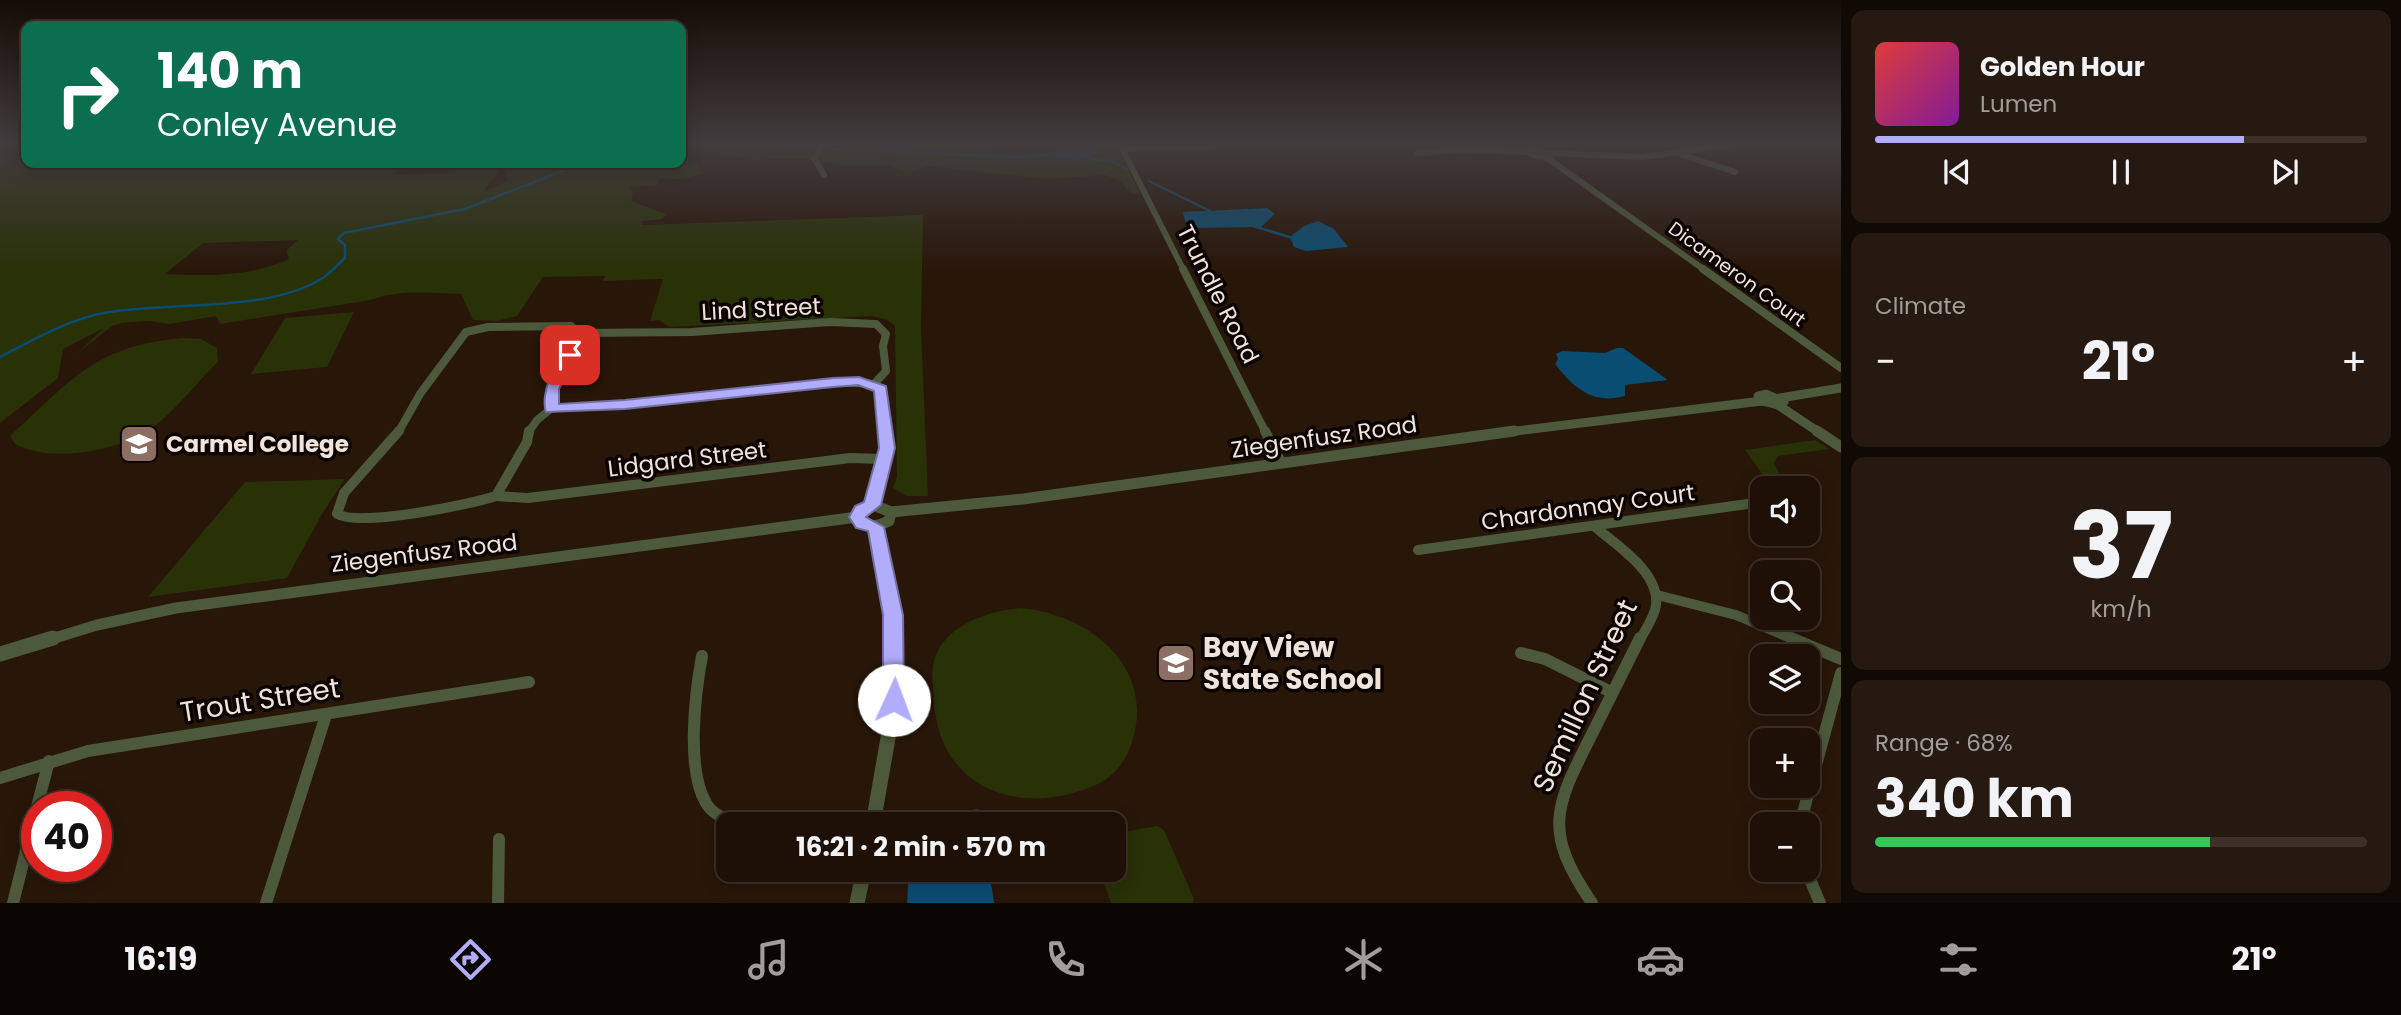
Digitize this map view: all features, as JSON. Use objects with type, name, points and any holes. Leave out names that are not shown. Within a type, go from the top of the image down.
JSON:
[{"type":"street","name":"Trundle Road","points":[[1142,186],[1282,461]]},
{"type":"street","name":"Dicameron Court","points":[[1590,186],[1841,368]]},
{"type":"street","name":"Lind Street","points":[[496,496],[470,505],[358,519],[344,518],[337,514],[344,493],[396,437],[420,394],[466,331],[488,327],[571,326],[579,332],[606,329],[689,332],[797,324],[876,324],[886,334],[883,346],[886,371],[874,384]]},
{"type":"street","points":[[552,408],[551,389],[564,370],[579,332]]},
{"type":"street","points":[[496,496],[527,442],[528,432],[552,408],[625,405],[833,382],[874,384],[883,394],[887,448],[872,505]]},
{"type":"street","points":[[1779,402],[1841,388]]},
{"type":"street","name":"Ziegenfusz Road","points":[[891,512],[1023,499],[1282,461],[1762,401],[1779,402]]},
{"type":"street","points":[[1779,402],[1841,447]]},
{"type":"street","name":"Lidgard Street","points":[[496,496],[528,498],[850,458],[883,459]]},
{"type":"street","name":"Chardonnay Court","points":[[1418,550],[1750,504]]},
{"type":"street","points":[[872,505],[883,506],[891,512],[889,521],[876,527],[863,524],[857,517],[861,510],[872,505]]},
{"type":"street","name":"Ziegenfusz Road","points":[[0,654],[97,625],[176,608],[857,517]]},
{"type":"street","name":"Semillon Street","points":[[1592,903],[1561,845],[1557,822],[1562,794],[1656,607],[1657,595],[1640,569],[1594,526]]},
{"type":"street","points":[[875,812],[892,723],[895,677],[893,615],[876,527]]},
{"type":"street","points":[[1657,595],[1736,615],[1841,659]]},
{"type":"street","points":[[1521,653],[1545,659],[1611,692]]},
{"type":"street","points":[[702,656],[696,680],[698,779],[706,803],[716,812]]},
{"type":"street","points":[[1803,812],[1841,673]]},
{"type":"street","name":"Trout Street","points":[[0,778],[88,751],[529,682]]},
{"type":"street","points":[[266,903],[326,715]]},
{"type":"street","points":[[41,791],[49,761]]},
{"type":"street","points":[[498,903],[499,839]]},
{"type":"street","points":[[13,903],[21,871]]},
{"type":"street","points":[[857,903],[861,882]]},
{"type":"street","points":[[1811,882],[1820,903]]},
{"type":"green space","points":[[0,186],[488,186],[483,192],[496,186],[641,186],[629,187],[633,193],[631,201],[666,214],[662,219],[642,221],[642,225],[923,215],[921,328],[928,496],[906,496],[893,488],[897,477],[895,326],[887,320],[872,316],[670,327],[659,320],[650,321],[663,279],[603,281],[605,276],[543,277],[517,316],[497,321],[473,320],[461,294],[415,292],[220,324],[216,316],[169,324],[150,321],[121,323],[112,326],[75,355],[104,328],[63,349],[58,378],[0,423]],"holes":[[[298,240],[286,251],[289,259],[244,272],[213,275],[165,274],[203,243]]]},
{"type":"green space","points":[[1125,186],[1137,186],[1141,195],[1131,193]]},
{"type":"green space","points":[[354,312],[327,367],[251,374],[285,318]]},
{"type":"green space","points":[[184,338],[201,339],[217,348],[218,362],[176,407],[135,438],[101,449],[64,454],[30,450],[15,444],[10,436],[69,382],[106,357],[128,348]]},
{"type":"green space","points":[[1815,440],[1829,449],[1778,456],[1774,463],[1781,476],[1764,476],[1745,450]]},
{"type":"green space","points":[[345,479],[322,514],[287,578],[148,597],[245,482]]},
{"type":"green space","points":[[1020,608],[1046,612],[1071,621],[1093,634],[1112,650],[1126,670],[1135,692],[1137,718],[1126,757],[1109,777],[1070,794],[1042,798],[1015,797],[990,790],[969,776],[952,758],[940,733],[932,672],[934,660],[942,644],[960,627],[972,621],[996,612]]},
{"type":"green space","points":[[1157,826],[1164,830],[1194,899],[1193,903],[1111,903],[1103,882],[1126,882],[1126,832]]},
{"type":"water","points":[[1267,208],[1275,214],[1261,227],[1196,228],[1185,221],[1183,212]]},
{"type":"water","points":[[1318,221],[1334,229],[1348,247],[1306,251],[1294,247],[1290,237],[1304,226]]},
{"type":"water","points":[[1623,348],[1668,380],[1625,385],[1625,396],[1603,398],[1577,387],[1555,364],[1558,359],[1556,354],[1562,351],[1605,353]]},
{"type":"water","points":[[908,882],[991,882],[994,903],[907,903]]},
{"type":"waterway","points":[[0,357],[38,337],[90,316],[129,309],[245,302],[298,290],[324,277],[345,258],[345,245],[338,239],[344,233],[465,209],[524,186]]},
{"type":"waterway","points":[[1159,186],[1210,211]]},
{"type":"waterway","points":[[1253,226],[1293,238]]},
{"type":"place","name":"Carmel College","points":[[139,444]]},
{"type":"place","name":"Bay View State School","points":[[1176,663]]},
{"type":"route","points":[[570,355],[551,389],[552,408],[625,405],[833,382],[859,381],[874,384],[881,389],[887,448],[872,505],[861,510],[857,517],[863,524],[876,527],[878,536],[893,615],[894,700]]}]
